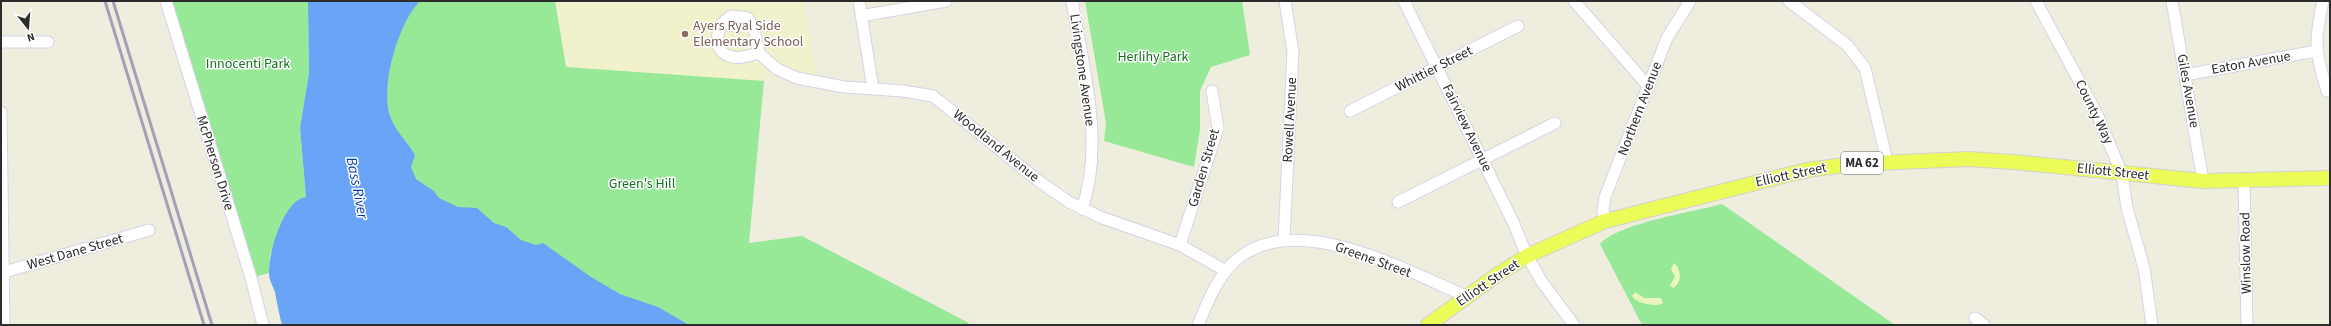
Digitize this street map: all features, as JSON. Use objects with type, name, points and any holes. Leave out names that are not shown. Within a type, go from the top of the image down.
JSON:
[{"type":"main road","name":"Elliott Street","points":[[1436,323],[1466,296],[1527,256],[1605,221],[1807,170],[1887,161],[1992,161],[2203,181],[2330,178]]},
{"type":"street","name":"McPherson Drive","points":[[166,1],[251,278],[263,325]]},
{"type":"street","points":[[859,1],[873,89]]},
{"type":"street","points":[[861,16],[946,1]]},
{"type":"street","name":"Livingstone Avenue","points":[[1072,1],[1092,124],[1087,197],[1082,209]]},
{"type":"street","name":"Rowell Avenue","points":[[1284,1],[1293,52],[1284,240]]},
{"type":"street","name":"Fairview Avenue","points":[[1404,1],[1527,256],[1542,282],[1574,325]]},
{"type":"street","points":[[1574,1],[1649,87]]},
{"type":"street","name":"Northern Avenue","points":[[1605,221],[1603,211],[1605,197],[1668,38],[1690,1]]},
{"type":"street","points":[[1789,1],[1847,45],[1866,68],[1887,161]]},
{"type":"street","name":"County Way","points":[[2036,1],[2097,114],[2122,174],[2127,208],[2144,268],[2152,325]]},
{"type":"street","name":"Giles Avenue","points":[[2172,1],[2203,181]]},
{"type":"street","points":[[2323,1],[2318,26],[2316,51],[2327,91]]},
{"type":"street","name":"Whittier Street","points":[[1350,111],[1518,26]]},
{"type":"street","points":[[1,42],[48,42]]},
{"type":"street","name":"Eaton Avenue","points":[[2185,75],[2316,51]]},
{"type":"street","name":"Woodland Avenue","points":[[758,53],[777,69],[797,78],[844,87],[933,96],[1040,182],[1082,209],[1180,244],[1226,271]]},
{"type":"street","name":"Garden Street","points":[[1180,244],[1218,128],[1212,91]]},
{"type":"street","points":[[1,112],[2,273],[4,325]]},
{"type":"street","points":[[1398,202],[1555,123]]},
{"type":"street","name":"Winslow Road","points":[[2244,181],[2247,325]]},
{"type":"street","name":"West Dane Street","points":[[2,273],[149,230]]},
{"type":"street","name":"Greene Street","points":[[1198,325],[1212,289],[1226,271],[1243,256],[1257,248],[1284,240],[1310,240],[1346,248],[1466,296]]},
{"type":"street","points":[[1974,318],[1984,325]]},
{"type":"shaded area","name":"Ayers Ryal Side Elementary School","points":[[555,1],[804,1],[817,77],[766,74],[764,81],[566,67]]},
{"type":"green space","name":"Innocenti Park","points":[[166,1],[308,1],[309,73],[300,128],[306,197],[280,225],[270,255],[269,273],[251,278]]},
{"type":"green space","name":"Green's Hill","points":[[408,1],[555,1],[566,67],[764,81],[749,243],[802,236],[969,323],[967,325],[688,325],[519,252],[415,191],[378,102]]},
{"type":"green space","name":"Herlihy Park","points":[[1085,1],[1242,1],[1250,55],[1211,67],[1200,91],[1200,130],[1194,167],[1104,141],[1106,123]]},
{"type":"green space","points":[[1722,204],[1895,325],[1642,325],[1600,244],[1623,230],[1639,224]]},
{"type":"sand","points":[[1674,263],[1677,266],[1680,276],[1678,283],[1673,288],[1670,285],[1675,277],[1671,269]]},
{"type":"sand","points":[[1635,292],[1644,298],[1661,298],[1663,303],[1651,305],[1642,303],[1634,299],[1632,296]]},
{"type":"water","name":"Bass River","points":[[308,1],[420,1],[412,11],[398,39],[389,73],[387,89],[388,104],[392,121],[415,155],[411,167],[416,179],[434,191],[439,198],[458,207],[477,208],[494,223],[506,227],[521,240],[536,245],[543,243],[591,277],[620,294],[658,307],[689,325],[282,325],[275,292],[270,281],[269,265],[278,229],[284,217],[290,207],[298,200],[306,197],[300,128],[309,73]]},
{"type":"railway","points":[[105,1],[204,325]]},
{"type":"railway","points":[[113,1],[212,325]]},
{"type":"place","name":"Ayers Ryal Side Elementary School","points":[[685,34]]}]
